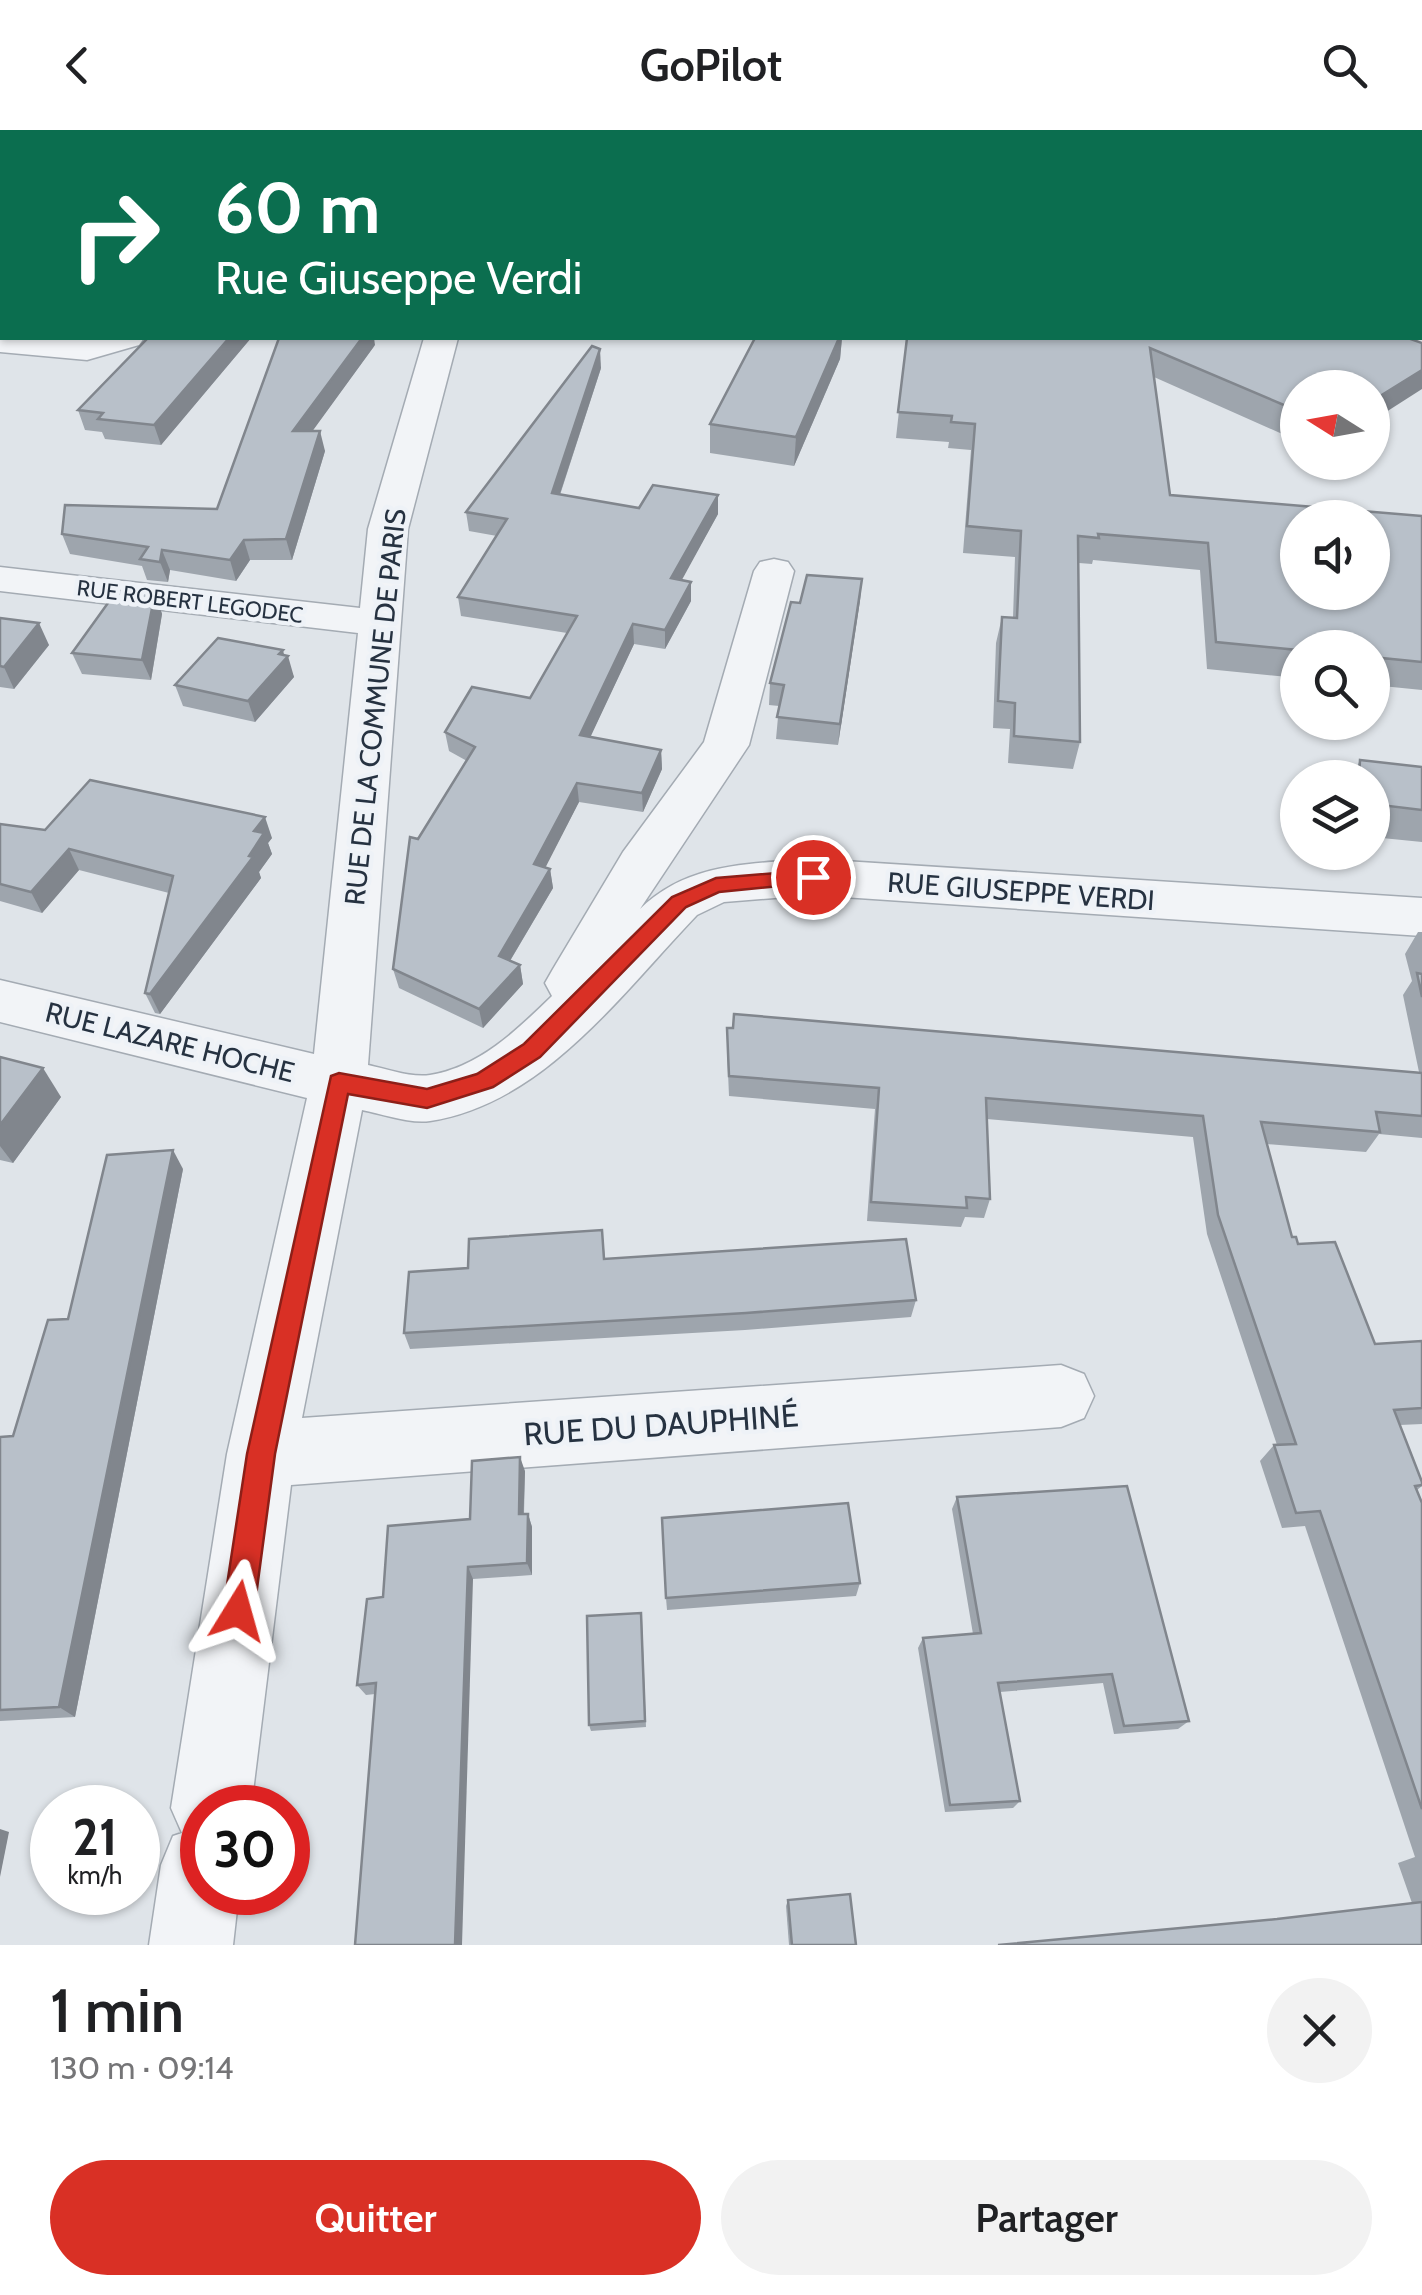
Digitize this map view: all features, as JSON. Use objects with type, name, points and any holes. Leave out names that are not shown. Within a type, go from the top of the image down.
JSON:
[{"type":"street","points":[[0,342],[87,350],[120,340]]},
{"type":"street","name":"RUE DE LA COMMUNE DE PARIS","points":[[213,1785],[261,1454],[339,1083],[388,530],[440,340]]},
{"type":"street","points":[[532,1050],[641,864],[726,746],[774,572]]},
{"type":"street","name":"RUE ROBERT LEGODEC","points":[[0,579],[380,623]]},
{"type":"street","name":"RUE GIUSEPPE VERDI","points":[[339,1083],[427,1099],[485,1081],[532,1050],[679,902],[716,885],[813,877],[1422,917]]},
{"type":"street","name":"RUE LAZARE HOCHE","points":[[0,1001],[339,1083]]},
{"type":"street","name":"RUE DU DAUPHINÉ","points":[[261,1454],[1061,1396]]},
{"type":"street","points":[[191,1945],[195,1915]]},
{"type":"building","points":[[146,340],[227,340],[154,425],[98,419],[103,413],[78,410]]},
{"type":"building","points":[[278,340],[361,340],[293,431],[320,431],[286,539],[244,540],[230,560],[162,550],[160,562],[140,559],[148,547],[62,534],[65,505],[217,509]]},
{"type":"building","points":[[754,340],[838,340],[796,437],[710,424]]},
{"type":"building","points":[[907,340],[1422,343],[1422,370],[1390,390],[1390,370],[1280,370],[1280,403],[1150,348],[1170,495],[1280,504],[1280,610],[1390,610],[1390,513],[1422,516],[1422,662],[1390,659],[1390,630],[1280,630],[1280,648],[1216,642],[1208,543],[1098,534],[1099,538],[1078,536],[1080,742],[1014,736],[1015,703],[998,701],[1002,617],[1017,618],[1021,531],[967,526],[975,424],[951,422],[952,416],[898,412]]},
{"type":"building","points":[[592,346],[600,349],[552,493],[639,508],[653,485],[718,495],[671,578],[691,582],[665,630],[633,624],[580,735],[661,750],[642,793],[577,783],[534,864],[550,869],[499,956],[520,965],[479,1009],[393,969],[410,837],[418,839],[475,747],[445,732],[472,687],[530,698],[577,616],[458,597],[507,519],[466,512]]},
{"type":"building","points":[[807,575],[862,579],[840,724],[777,717],[784,685],[770,683],[791,602],[800,603]]},
{"type":"building","points":[[118,589],[155,593],[142,660],[72,653]]},
{"type":"building","points":[[0,618],[39,623],[4,667],[0,666]]},
{"type":"building","points":[[218,638],[283,650],[279,654],[288,656],[248,701],[175,685]]},
{"type":"building","points":[[1390,763],[1422,767],[1422,810],[1390,806]]},
{"type":"building","points":[[90,780],[265,817],[254,831],[264,833],[249,856],[253,857],[150,994],[145,993],[173,876],[69,849],[31,892],[0,884],[0,824],[45,830]]},
{"type":"building","points":[[734,1014],[1422,1073],[1422,1116],[1376,1112],[1380,1132],[1261,1122],[1292,1237],[1296,1237],[1298,1244],[1335,1242],[1375,1344],[1422,1341],[1422,1408],[1394,1410],[1422,1482],[1415,1486],[1422,1503],[1422,1809],[1320,1511],[1296,1513],[1274,1445],[1296,1444],[1218,1215],[1203,1116],[986,1098],[990,1199],[966,1197],[967,1208],[871,1202],[879,1088],[729,1076],[727,1028],[733,1028]]},
{"type":"building","points":[[0,1057],[43,1068],[0,1125]]},
{"type":"building","points":[[173,1150],[59,1707],[0,1710],[0,1437],[13,1436],[48,1320],[68,1319],[107,1155]]},
{"type":"building","points":[[602,1230],[604,1259],[906,1239],[916,1300],[404,1333],[409,1272],[468,1268],[469,1239]]},
{"type":"building","points":[[520,1457],[519,1514],[528,1514],[527,1563],[468,1567],[455,1945],[355,1945],[376,1683],[357,1685],[367,1599],[383,1597],[388,1526],[470,1519],[472,1461]]},
{"type":"building","points":[[1127,1486],[1189,1721],[1124,1726],[1112,1674],[998,1683],[1020,1801],[950,1805],[923,1638],[981,1633],[957,1497]]},
{"type":"building","points":[[848,1503],[860,1583],[666,1598],[662,1518]]},
{"type":"building","points":[[641,1613],[645,1721],[589,1725],[587,1616]]},
{"type":"building","points":[[850,1894],[856,1945],[792,1945],[788,1900]]},
{"type":"building","points":[[1422,1902],[1422,1945],[998,1945],[1277,1919]]},
{"type":"route","points":[[238,1611],[261,1454],[339,1083],[427,1099],[485,1081],[532,1050],[679,902],[716,885],[813,877]]}]
